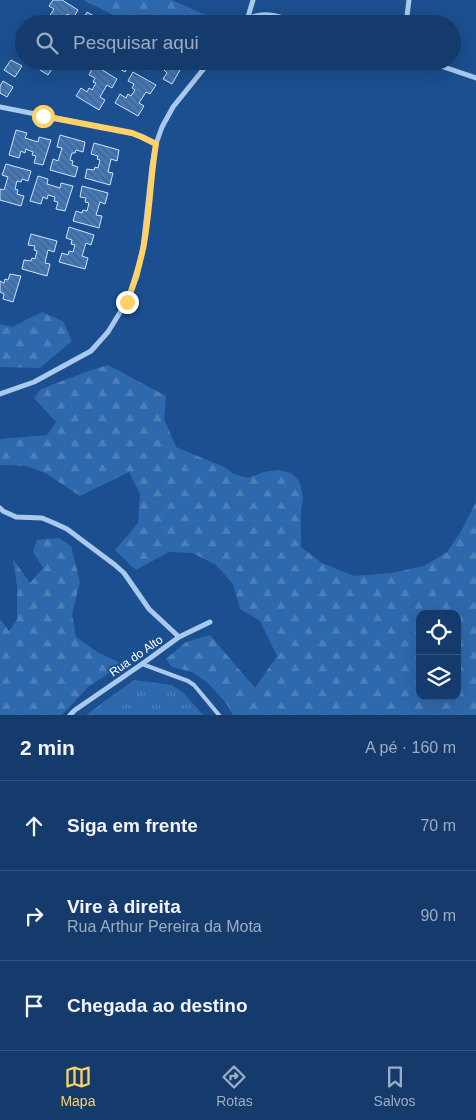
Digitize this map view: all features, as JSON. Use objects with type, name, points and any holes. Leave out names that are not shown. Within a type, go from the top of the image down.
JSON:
[{"type":"street","points":[[249,15],[253,0]]},
{"type":"street","points":[[407,15],[409,0]]},
{"type":"street","points":[[257,15],[274,15]]},
{"type":"street","points":[[0,394],[34,382],[90,351],[108,332],[127,302],[137,276],[143,248],[156,144],[162,127],[173,107],[203,70]]},
{"type":"street","points":[[452,70],[476,78]]},
{"type":"street","points":[[0,109],[132,133],[156,144]]},
{"type":"street","points":[[0,508],[16,517],[42,518],[67,529],[115,565],[124,574],[149,609],[179,637]]},
{"type":"street","name":"Rua do Alto","points":[[70,715],[179,637],[210,622]]},
{"type":"lane","points":[[142,664],[188,681],[194,685],[219,715]]},
{"type":"green space","points":[[83,0],[172,0],[206,15],[113,15]]},
{"type":"green space","points":[[42,312],[63,321],[72,341],[40,368],[0,367],[0,324],[12,327]]},
{"type":"green space","points":[[108,365],[166,396],[164,419],[176,447],[224,467],[234,474],[248,478],[264,472],[279,470],[291,473],[298,479],[303,498],[301,547],[322,563],[354,576],[392,573],[424,566],[447,552],[460,533],[476,502],[476,715],[233,715],[226,703],[208,683],[192,672],[172,667],[166,659],[186,642],[210,635],[255,688],[277,656],[260,621],[240,609],[233,584],[216,565],[192,553],[169,552],[136,570],[115,550],[138,523],[140,494],[129,472],[80,496],[47,474],[27,466],[0,465],[0,439],[47,435],[56,422],[34,398],[41,389]]},
{"type":"green space","points":[[59,538],[71,546],[80,582],[72,614],[76,637],[99,653],[123,664],[88,687],[62,715],[0,715],[0,619],[9,631],[17,619],[17,586],[13,559],[30,583],[43,568],[33,551],[37,540]]},
{"type":"green space","points":[[134,680],[171,685],[183,692],[203,715],[86,715]]},
{"type":"building","points":[[53,0],[62,0],[78,10],[75,15],[50,15],[54,9],[49,6]]},
{"type":"building","points":[[11,60],[15,62],[15,70],[19,70],[15,77],[4,70]]},
{"type":"building","points":[[40,70],[51,70],[48,75]]},
{"type":"building","points":[[92,70],[102,70],[117,79],[112,88],[107,85],[100,97],[105,100],[99,110],[76,96],[81,88],[87,92],[89,88],[92,90],[96,83],[93,82],[95,78],[89,75]]},
{"type":"building","points":[[164,70],[180,70],[172,84],[163,79],[167,73]]},
{"type":"building","points":[[133,72],[156,85],[150,94],[146,92],[139,103],[144,106],[138,116],[115,103],[120,94],[126,98],[128,94],[131,96],[135,90],[132,88],[134,84],[128,81]]},
{"type":"building","points":[[3,81],[13,87],[7,97],[0,93],[0,86]]},
{"type":"building","points":[[16,130],[27,133],[25,138],[38,142],[39,137],[51,140],[43,165],[34,163],[36,156],[32,155],[33,152],[26,149],[25,153],[21,151],[19,158],[9,155]]},
{"type":"building","points":[[60,135],[85,142],[83,152],[76,150],[75,153],[72,153],[70,160],[73,161],[72,165],[78,167],[75,177],[50,170],[53,159],[58,161],[62,148],[57,147]]},
{"type":"building","points":[[94,143],[119,150],[117,161],[111,159],[108,172],[113,173],[110,185],[85,178],[87,169],[94,170],[95,167],[98,168],[100,160],[97,159],[98,156],[91,154]]},
{"type":"building","points":[[6,164],[31,171],[28,181],[22,179],[21,182],[17,181],[15,189],[18,190],[17,194],[24,196],[21,206],[0,200],[0,189],[4,190],[8,177],[2,175]]},
{"type":"building","points":[[38,176],[48,179],[47,184],[60,188],[61,183],[73,186],[65,211],[56,209],[58,202],[54,201],[55,197],[48,195],[47,199],[43,197],[41,204],[30,201]]},
{"type":"building","points":[[82,186],[108,193],[105,204],[100,202],[96,215],[102,216],[99,228],[73,221],[76,211],[82,213],[83,210],[87,211],[89,203],[85,202],[86,198],[80,197]]},
{"type":"building","points":[[69,227],[94,235],[91,245],[86,243],[82,256],[88,258],[85,269],[59,262],[62,253],[68,255],[69,251],[73,252],[75,245],[71,244],[72,240],[66,238]]},
{"type":"building","points":[[31,234],[57,241],[54,252],[48,250],[45,263],[50,264],[47,276],[22,269],[24,260],[31,261],[32,258],[35,259],[37,251],[34,250],[35,246],[28,245]]},
{"type":"building","points":[[10,274],[21,276],[13,302],[3,299],[4,294],[0,292],[0,281],[4,283],[5,279],[8,280]]},
{"type":"route","points":[[43,116],[132,133],[156,144],[143,248],[137,276],[127,302]]}]
